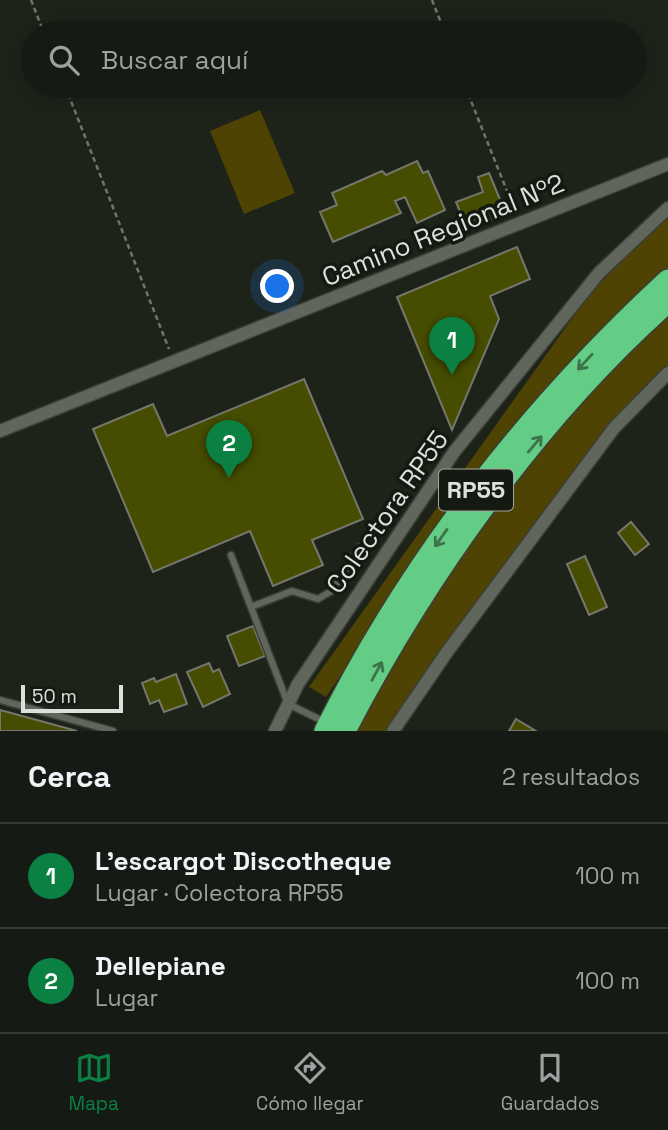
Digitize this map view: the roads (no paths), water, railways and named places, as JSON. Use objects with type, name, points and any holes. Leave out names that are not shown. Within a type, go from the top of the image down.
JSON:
[{"type":"highway","name":"RP55","points":[[333,729],[387,620],[478,488],[581,366],[668,280]]},
{"type":"highway","name":"RP55","points":[[333,729],[484,506],[576,397],[668,302]]},
{"type":"street","name":"Camino Regional Nº2","points":[[0,431],[668,164]]},
{"type":"street","name":"Colectora RP55","points":[[275,731],[306,672],[454,453],[598,273],[668,208]]},
{"type":"street","points":[[393,731],[447,652],[614,428],[668,373]]},
{"type":"lane","points":[[251,607],[292,591],[318,599],[333,590],[359,547]]},
{"type":"lane","points":[[231,555],[288,704],[333,729]]},
{"type":"lane","points":[[0,700],[113,731]]},
{"type":"place","name":"L'escargot Discotheque","points":[[452,375]]},
{"type":"place","name":"Dellepiane","points":[[229,478]]}]
